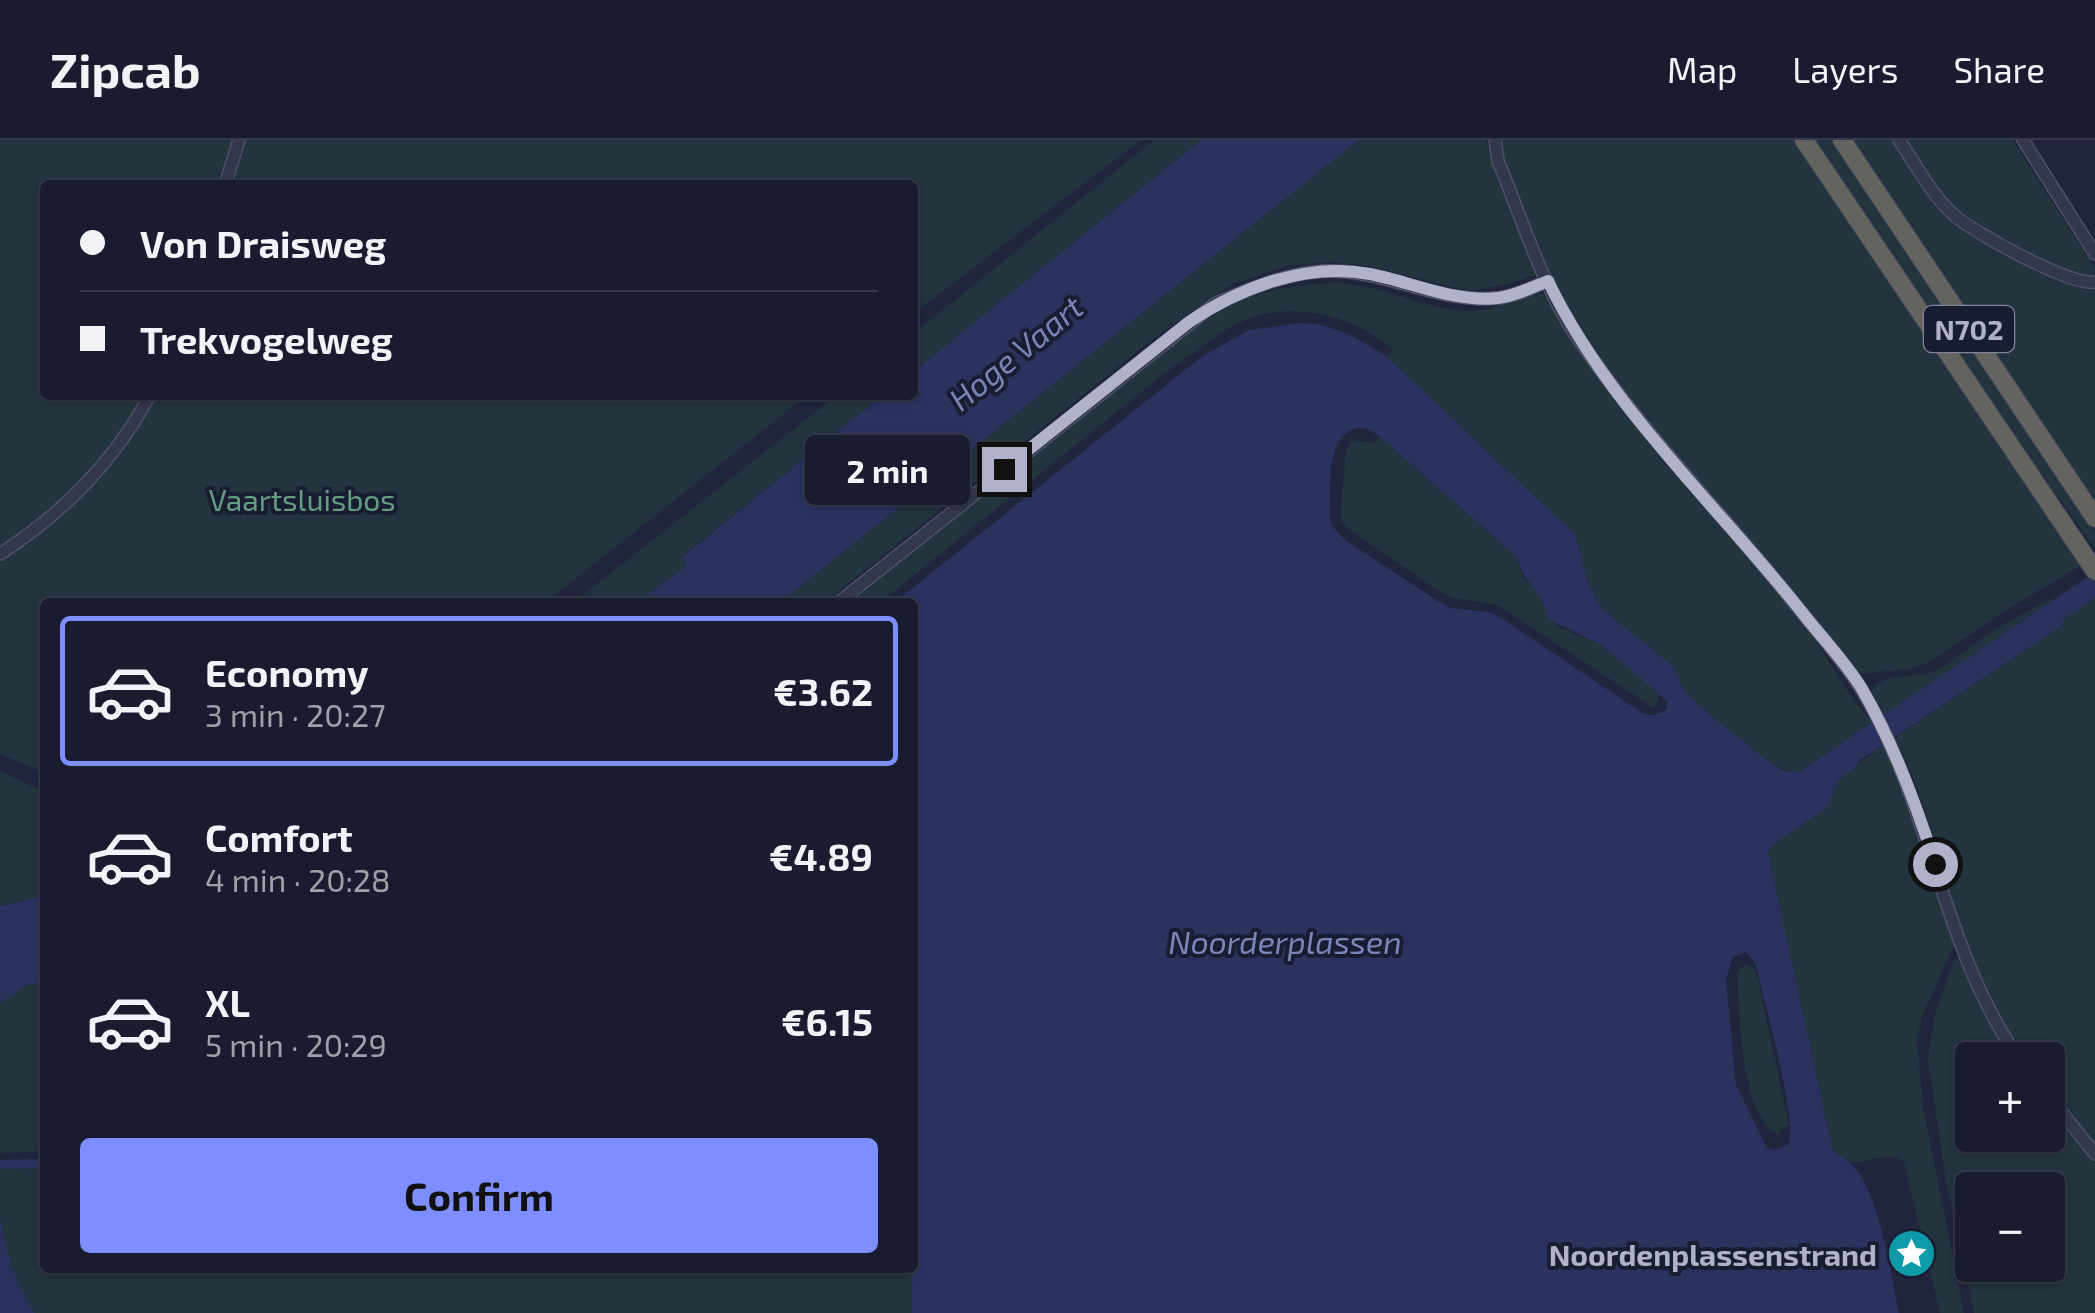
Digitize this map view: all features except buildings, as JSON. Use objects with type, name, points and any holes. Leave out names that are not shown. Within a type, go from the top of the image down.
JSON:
[{"type":"highway","name":"N702","points":[[1804,140],[2091,564]]},
{"type":"highway","name":"N702","points":[[1842,140],[2095,518]]},
{"type":"street","points":[[227,180],[239,140]]},
{"type":"street","points":[[1495,140],[1498,161],[1572,330],[1612,385],[1849,671],[1874,714],[1916,805],[1963,950],[2008,1042]]},
{"type":"street","points":[[1899,140],[1954,215],[1983,236],[2075,281],[2095,282]]},
{"type":"street","points":[[2023,140],[2095,254]]},
{"type":"street","points":[[843,598],[1216,304],[1288,276],[1327,271],[1367,273],[1468,299],[1502,298],[1548,281]]},
{"type":"street","points":[[0,554],[36,531],[108,460],[147,400]]},
{"type":"street","points":[[2065,1116],[2095,1154]]},
{"type":"green space","name":"Vaartsluisbos","points":[[0,140],[1141,140],[918,310],[918,180],[40,180],[40,400],[802,400],[551,598],[40,598],[40,771],[0,754]]},
{"type":"green space","points":[[1154,140],[1201,140],[918,368],[918,330]]},
{"type":"green space","points":[[1359,140],[1486,140],[1497,179],[1537,272],[1535,276],[1468,291],[1368,266],[1332,262],[1289,265],[1232,284],[1153,339],[830,598],[786,598]]},
{"type":"green space","points":[[1494,140],[1799,140],[2082,565],[1928,663],[1909,669],[1856,674],[1596,359],[1549,277]]},
{"type":"green space","points":[[1814,140],[1833,140],[2095,531],[2095,548],[1999,415]]},
{"type":"green space","points":[[1849,140],[1893,140],[1933,199],[1962,229],[2069,284],[2095,289],[2095,506]]},
{"type":"green space","points":[[1903,140],[2012,140],[2095,268],[2094,276],[2084,280],[1963,217],[1938,191]]},
{"type":"green space","points":[[1349,284],[1470,311],[1546,293],[1571,336],[1629,416],[1789,605],[1873,723],[1795,774],[1772,764],[1697,704],[1684,690],[1672,665],[1602,609],[1588,582],[1576,535],[1386,356],[1393,350],[1356,326],[1313,313],[1269,313],[1227,329],[1165,373],[886,598],[850,598],[1216,312],[1243,299],[1301,286]]},
{"type":"green space","points":[[831,400],[877,400],[682,556],[686,566],[643,598],[579,598]]},
{"type":"green space","points":[[1380,437],[1517,557],[1523,578],[1545,600],[1547,616],[1558,627],[1602,645],[1659,693],[1657,705],[1652,707],[1498,605],[1453,598],[1440,592],[1346,527],[1340,518],[1346,450],[1352,440],[1373,443]]},
{"type":"green space","points":[[2060,594],[1885,717],[1871,691],[1877,684],[1937,670],[1998,628]]},
{"type":"green space","points":[[2095,598],[2095,1148],[2065,1111],[2065,1042],[2014,1042],[1990,999],[1963,935],[1919,794],[1895,738],[2062,626],[2064,619]]},
{"type":"green space","points":[[1884,744],[1893,759],[1956,941],[1922,1016],[1917,1041],[1923,1106],[1964,1313],[1940,1313],[1904,1162],[1885,1157],[1850,1161],[1832,1147],[1767,853],[1827,807],[1839,779]]},
{"type":"green space","points":[[0,771],[40,790],[40,897],[0,906]]},
{"type":"green space","points":[[1961,958],[2006,1042],[1955,1042],[1955,1152],[2065,1152],[2065,1123],[2095,1161],[2095,1313],[1974,1313],[1967,1282],[2065,1282],[2065,1172],[1955,1172],[1955,1224],[1928,1060],[1934,1017],[1954,960]]},
{"type":"green space","points":[[1746,964],[1756,970],[1789,1125],[1779,1135],[1766,1125],[1756,1108],[1744,1062],[1737,972]]},
{"type":"green space","points":[[40,983],[40,1151],[0,1153],[0,1003],[27,985]]},
{"type":"green space","points":[[40,1165],[40,1273],[913,1273],[917,1313],[31,1313],[7,1266],[0,1235],[0,1167]]},
{"type":"water","name":"Hoge Vaart","points":[[1201,140],[1359,140],[786,598],[643,598],[686,566],[682,557],[877,400],[918,400],[918,368]]},
{"type":"water","name":"Noorderplassen","points":[[1301,323],[1345,333],[1385,355],[1576,535],[1588,582],[1602,609],[1672,665],[1684,690],[1697,704],[1786,772],[1802,770],[2095,572],[2095,598],[2064,619],[2062,626],[1859,761],[1839,780],[1828,807],[1773,845],[1768,853],[1832,1147],[1860,1174],[1869,1191],[1899,1313],[912,1313],[912,1273],[918,1273],[918,598],[900,598],[1201,357],[1249,330]],"holes":[[[1368,429],[1517,557],[1549,620],[1602,645],[1667,701],[1667,710],[1644,714],[1500,617],[1450,608],[1345,540],[1331,525],[1334,453],[1346,433]],[[1746,952],[1756,965],[1788,1108],[1789,1144],[1776,1150],[1767,1148],[1736,1085],[1726,980],[1733,957]]]},
{"type":"water","points":[[40,897],[40,983],[27,985],[0,1003],[0,906]]},
{"type":"water","points":[[40,1159],[40,1168],[0,1169],[0,1160]]},
{"type":"water","points":[[0,1220],[11,1266],[34,1313],[0,1313]]},
{"type":"place","name":"Noordenplassenstrand","points":[[1912,1254]]},
{"type":"route","points":[[1004,469],[1189,322],[1248,289],[1288,276],[1327,271],[1367,273],[1468,299],[1502,298],[1548,281],[1572,330],[1612,385],[1756,555],[1861,689],[1893,750],[1935,864]]}]
